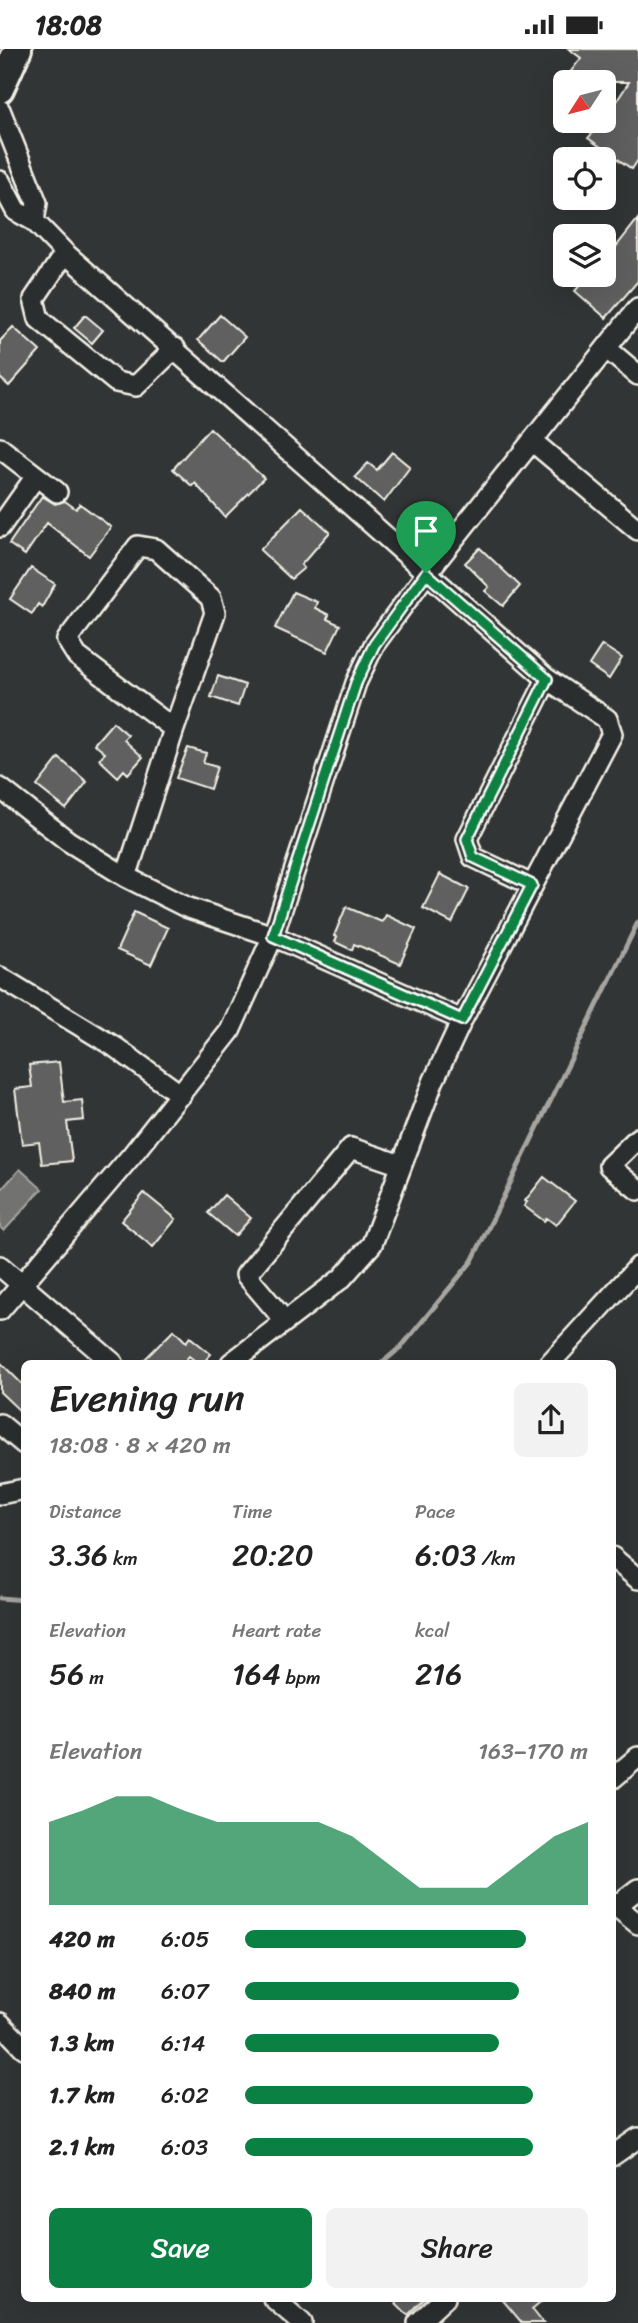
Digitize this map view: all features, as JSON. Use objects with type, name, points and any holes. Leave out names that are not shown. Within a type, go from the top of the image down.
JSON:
[{"type":"street","points":[[0,89],[18,49]]},
{"type":"street","points":[[0,110],[37,203],[34,221]]},
{"type":"street","points":[[0,181],[16,211],[34,221],[65,253],[547,679],[607,719],[612,734],[462,1020],[433,1082],[372,1244],[342,1278],[235,1360]]},
{"type":"street","points":[[65,253],[34,299],[39,319],[116,382],[136,386],[175,348]]},
{"type":"street","points":[[0,1310],[181,1095],[230,1031],[273,936],[356,683],[374,645],[426,573],[638,308]]},
{"type":"street","points":[[606,348],[638,375]]},
{"type":"street","points":[[532,441],[638,530]]},
{"type":"street","points":[[0,448],[57,492]]},
{"type":"street","points":[[0,527],[36,476]]},
{"type":"street","points":[[126,877],[215,613],[211,598],[156,549],[138,546],[67,640],[77,656],[174,729]]},
{"type":"street","points":[[532,885],[473,857],[467,839],[547,679]]},
{"type":"street","points":[[0,788],[68,841],[126,877],[186,907],[273,936],[462,1020]]},
{"type":"street","points":[[0,977],[115,1047],[181,1095]]},
{"type":"street","points":[[638,1138],[608,1166],[638,1190]]},
{"type":"street","points":[[285,1321],[246,1275],[351,1148],[401,1165]]},
{"type":"street","points":[[0,1266],[109,1360]]},
{"type":"street","points":[[553,1360],[638,1267]]},
{"type":"street","points":[[0,1424],[21,1442]]},
{"type":"street","points":[[0,1494],[21,1490]]},
{"type":"street","points":[[616,1560],[638,1579]]},
{"type":"street","points":[[616,1776],[638,1757]]},
{"type":"street","points":[[616,1903],[638,1889]]},
{"type":"street","points":[[616,1906],[638,1924]]},
{"type":"street","points":[[0,2023],[21,2045]]},
{"type":"street","points":[[616,2153],[638,2139]]},
{"type":"street","points":[[278,2302],[302,2323]]},
{"type":"street","points":[[418,2323],[441,2302]]},
{"type":"shaded area","points":[[20,1169],[42,1189],[4,1231],[0,1227],[0,1191]]},
{"type":"building","points":[[569,49],[638,49],[638,160],[632,169],[616,158],[616,147],[601,147],[588,138],[593,133],[616,133],[616,102],[629,82],[616,82],[616,70],[572,70],[581,58]]},
{"type":"building","points":[[638,219],[638,281],[606,318],[575,291],[578,287],[616,287],[616,247]]},
{"type":"building","points":[[85,315],[103,330],[92,343],[74,328]]},
{"type":"building","points":[[220,315],[245,337],[223,362],[198,340]]},
{"type":"building","points":[[13,327],[40,351],[9,386],[0,378],[0,341]]},
{"type":"building","points":[[210,428],[264,478],[225,517],[195,483],[192,486],[173,469]]},
{"type":"building","points":[[392,452],[410,467],[384,502],[355,477],[368,463],[377,470]]},
{"type":"building","points":[[42,496],[55,504],[65,501],[76,509],[80,504],[111,527],[89,556],[47,523],[25,555],[9,544]]},
{"type":"building","points":[[302,507],[330,532],[301,565],[304,568],[291,579],[260,550]]},
{"type":"building","points":[[480,548],[520,586],[503,606],[485,591],[489,587],[465,563]]},
{"type":"building","points":[[31,568],[55,584],[42,607],[38,604],[32,614],[10,599]]},
{"type":"building","points":[[293,592],[317,602],[315,608],[329,615],[327,619],[340,625],[327,652],[275,628]]},
{"type":"building","points":[[602,645],[622,658],[609,679],[589,665]]},
{"type":"building","points":[[218,676],[245,685],[238,706],[211,697]]},
{"type":"building","points":[[113,722],[128,735],[124,740],[143,757],[128,774],[124,770],[118,777],[99,759],[105,753],[94,744]]},
{"type":"building","points":[[188,748],[206,753],[203,763],[217,767],[210,789],[176,778]]},
{"type":"building","points":[[59,758],[87,782],[66,809],[37,786]]},
{"type":"building","points":[[440,874],[469,889],[452,923],[423,908]]},
{"type":"building","points":[[346,907],[382,922],[386,915],[416,929],[400,964],[354,944],[352,950],[335,942],[337,937],[334,936]]},
{"type":"building","points":[[134,912],[168,928],[151,965],[117,950]]},
{"type":"building","points":[[59,1062],[64,1102],[82,1100],[84,1120],[67,1122],[72,1161],[42,1164],[39,1142],[22,1144],[15,1089],[32,1087],[29,1065]]},
{"type":"building","points":[[544,1177],[575,1201],[556,1225],[547,1218],[544,1221],[524,1206]]},
{"type":"building","points":[[144,1193],[176,1219],[153,1247],[121,1221]]},
{"type":"building","points":[[224,1195],[251,1218],[235,1236],[208,1213]]},
{"type":"building","points":[[174,1330],[186,1342],[190,1337],[211,1354],[206,1360],[194,1360],[189,1356],[186,1360],[144,1360]]},
{"type":"building","points":[[0,1362],[21,1383],[21,1412],[0,1392]]},
{"type":"building","points":[[395,2302],[421,2302],[408,2315]]},
{"type":"building","points":[[504,2302],[540,2302],[532,2309],[543,2323],[522,2323]]},
{"type":"waterway","points":[[386,1360],[402,1346],[472,1261],[638,922]]},
{"type":"waterway","points":[[0,1598],[21,1600]]},
{"type":"route","points":[[426,573],[547,679],[467,839],[473,857],[532,885],[462,1020],[273,936],[356,683],[374,645],[426,573]]}]
